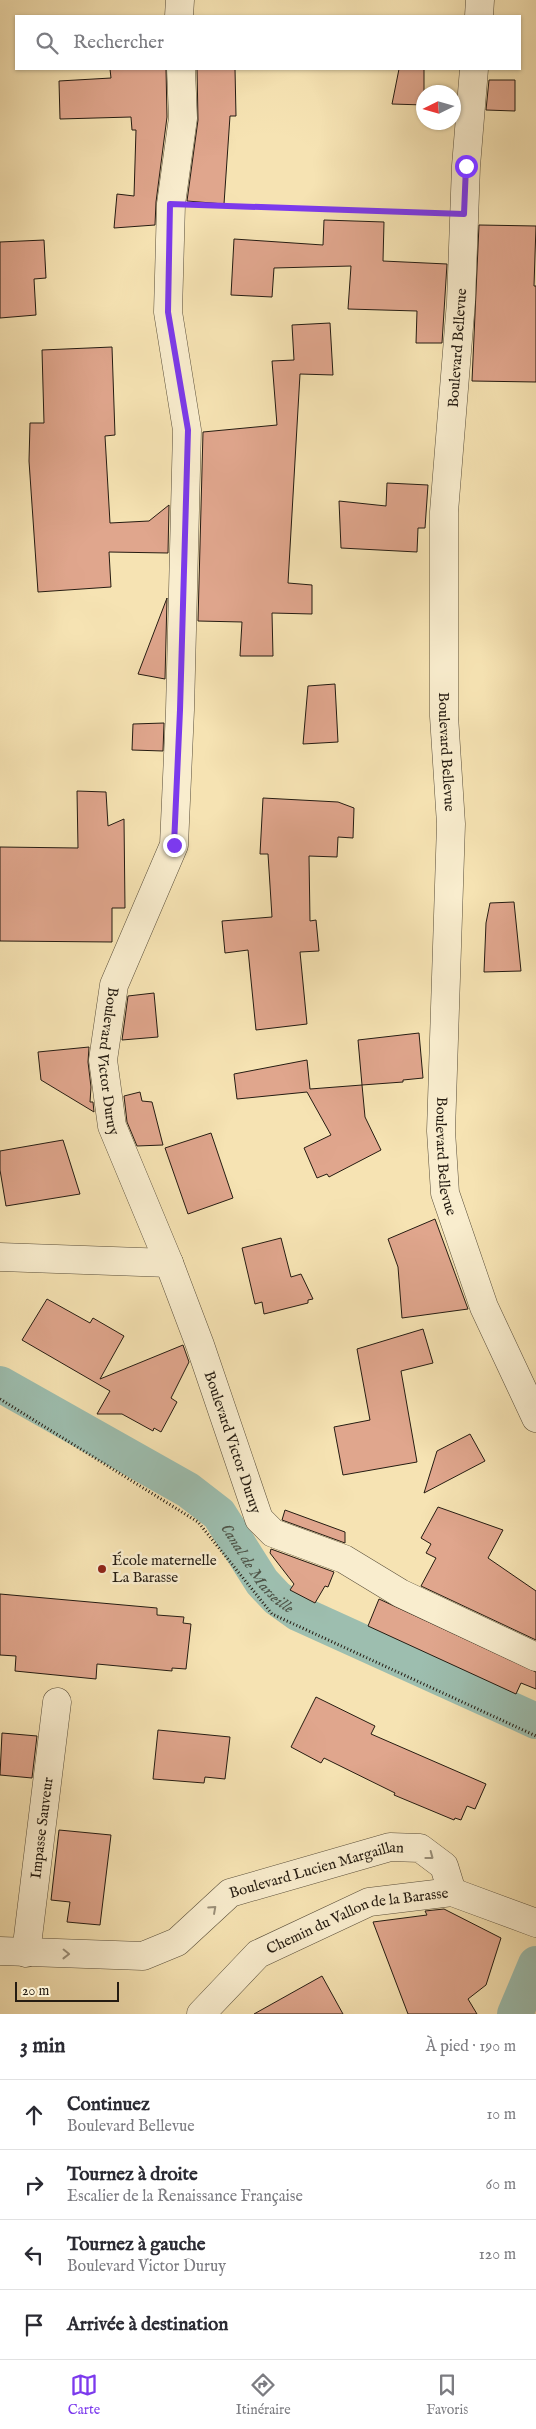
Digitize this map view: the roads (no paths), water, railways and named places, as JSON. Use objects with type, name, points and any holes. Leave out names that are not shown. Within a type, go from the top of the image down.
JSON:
[{"type":"street","points":[[180,0],[180,15]]},
{"type":"street","points":[[479,15],[480,0]]},
{"type":"street","name":"Boulevard Victor Duruy","points":[[181,70],[183,118],[170,204],[168,312],[188,430],[174,845],[114,985],[103,1060],[112,1126],[169,1263],[200,1345],[259,1519],[274,1533],[344,1559],[400,1593],[536,1657]]},
{"type":"street","name":"Boulevard Bellevue","points":[[474,70],[464,214],[461,302],[444,512],[444,716],[451,824],[441,1131],[445,1193],[484,1307],[536,1418]]},
{"type":"street","points":[[0,1257],[169,1263]]},
{"type":"street","name":"Impasse Sauveur","points":[[13,1952],[57,1702]]},
{"type":"street","name":"Boulevard Lucien Margaillan","points":[[13,1952],[143,1956],[177,1942],[230,1893],[390,1847],[420,1848],[444,1866],[452,1892]]},
{"type":"street","name":"Chemin du Vallon de la Barasse","points":[[200,2014],[258,1954],[369,1902],[452,1892],[536,1923]]},
{"type":"waterway","name":"Canal de Marseille","points":[[0,1384],[188,1490],[219,1514],[262,1582],[277,1598],[298,1613],[536,1721]]},
{"type":"waterway","name":"Canal de Marseille","points":[[515,2014],[536,1964]]},
{"type":"place","name":"École maternelle La Barasse","points":[[102,1569]]}]
